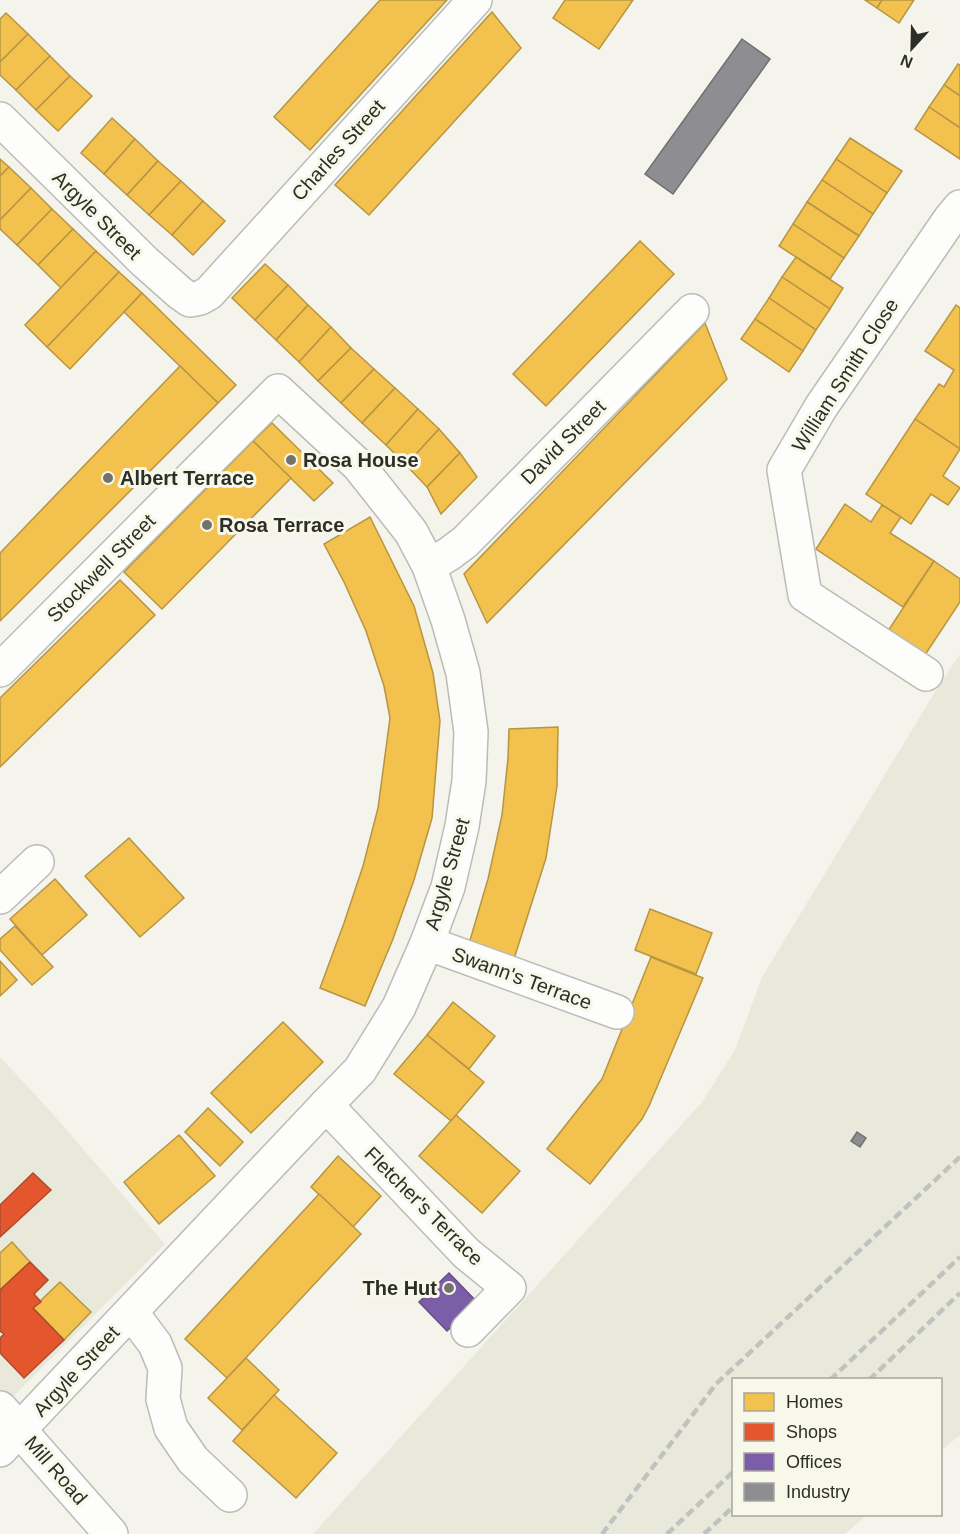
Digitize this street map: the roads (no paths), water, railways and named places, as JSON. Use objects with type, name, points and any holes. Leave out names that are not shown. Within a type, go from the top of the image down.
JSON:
[{"type":"street","name":"Charles Street","points":[[200,298],[209,293],[475,0]]},
{"type":"street","name":"Argyle Street","points":[[0,119],[145,262],[190,300],[200,298]]},
{"type":"street","name":"William Smith Close","points":[[926,674],[805,595],[784,470],[821,407],[960,207]]},
{"type":"street","name":"David Street","points":[[429,566],[465,542],[692,311]]},
{"type":"street","name":"Argyle Street","points":[[7,1429],[131,1312],[360,1070],[399,1007],[427,943],[448,886],[470,781],[471,732],[463,673],[448,620],[429,566],[411,532],[359,466],[278,390]]},
{"type":"street","name":"Stockwell Street","points":[[0,670],[278,390]]},
{"type":"street","points":[[0,897],[37,862]]},
{"type":"street","name":"Swann's Terrace","points":[[427,943],[618,1012]]},
{"type":"street","name":"Fletcher's Terrace","points":[[326,1105],[466,1253],[509,1288],[468,1330]]},
{"type":"street","name":"Argyle Street","points":[[131,1312],[155,1344],[165,1368],[162,1399],[171,1428],[188,1466],[230,1495]]},
{"type":"street","name":"Mill Road","points":[[7,1429],[111,1534]]},
{"type":"railway","points":[[602,1534],[716,1384],[960,1157]]},
{"type":"railway","points":[[832,1378],[960,1257]]},
{"type":"railway","points":[[871,1378],[960,1293]]},
{"type":"railway","points":[[667,1534],[732,1473]]},
{"type":"railway","points":[[704,1534],[732,1508]]},
{"type":"place","name":"Rosa House","points":[[291,460]]},
{"type":"place","name":"Albert Terrace","points":[[108,478]]},
{"type":"place","name":"Rosa Terrace","points":[[207,525]]},
{"type":"place","name":"The Hut","points":[[449,1288]]}]
